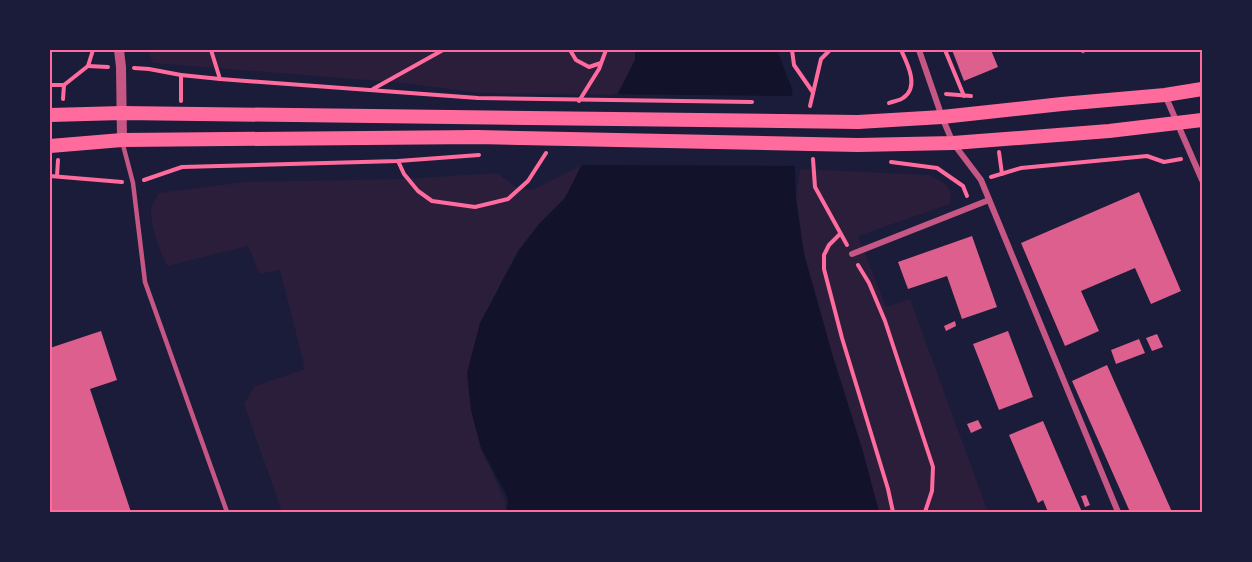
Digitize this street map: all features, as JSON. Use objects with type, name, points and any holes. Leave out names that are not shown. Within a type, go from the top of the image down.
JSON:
[{"type":"highway","points":[[50,115],[122,112],[858,122],[942,117],[1165,95],[1203,89]]},
{"type":"highway","points":[[50,146],[122,140],[477,137],[858,145],[953,143],[1109,131],[1203,120]]},
{"type":"street","points":[[119,50],[122,140]]},
{"type":"street","points":[[919,50],[953,143],[981,180],[1118,513]]},
{"type":"street","points":[[1165,95],[1203,180]]},
{"type":"street","points":[[854,257],[989,200]]},
{"type":"lane","points":[[122,140],[133,183],[145,282],[227,513]]},
{"type":"path","points":[[50,85],[64,85],[88,66],[93,50]]},
{"type":"path","points":[[211,50],[220,79]]},
{"type":"path","points":[[372,90],[443,50]]},
{"type":"path","points":[[570,50],[576,60],[589,67],[601,63]]},
{"type":"path","points":[[792,50],[794,65],[813,92]]},
{"type":"path","points":[[884,104],[903,98],[909,90],[910,70],[901,50]]},
{"type":"path","points":[[945,50],[964,96]]},
{"type":"path","points":[[88,66],[149,69],[220,79],[478,98],[763,103]]},
{"type":"path","points":[[181,75],[181,113]]},
{"type":"path","points":[[799,103],[811,104]]},
{"type":"path","points":[[182,140],[182,167]]},
{"type":"path","points":[[50,176],[133,183],[182,167],[477,155]]},
{"type":"path","points":[[963,186],[1021,168],[1147,156],[1164,162],[1191,157]]},
{"type":"path","points":[[890,162],[936,168],[963,186],[971,206]]},
{"type":"path","points":[[840,234],[828,245],[824,255],[824,269],[893,513]]},
{"type":"path","points":[[854,257],[869,283],[885,321],[933,468],[932,491],[925,513]]},
{"type":"shaded area","points":[[148,50],[635,50],[635,60],[617,95],[478,93],[404,83],[153,63]]},
{"type":"shaded area","points":[[635,50],[777,50],[792,89],[796,199],[804,254],[879,512],[507,512],[508,498],[481,448],[471,410],[467,373],[480,323],[519,250],[540,223],[565,198],[635,60]]},
{"type":"shaded area","points":[[582,165],[565,198],[540,223],[519,250],[501,282],[471,410],[481,448],[505,501],[505,512],[282,512],[244,404],[255,386],[305,369],[280,270],[260,274],[248,246],[168,266],[156,240],[151,216],[152,206],[159,193],[245,182],[404,179],[497,173],[519,189],[532,190]]},
{"type":"shaded area","points":[[800,169],[929,175],[949,189],[950,204],[858,236],[886,307],[910,299],[988,512],[879,512],[804,254],[796,199]]},
{"type":"pier","points":[[613,94],[795,96],[798,166],[579,165]]},
{"type":"building","points":[[952,50],[991,50],[998,67],[964,81]]},
{"type":"building","points":[[1139,192],[1181,291],[1151,304],[1135,268],[1081,291],[1099,331],[1065,346],[1021,243]]},
{"type":"building","points":[[972,236],[997,307],[962,319],[947,276],[908,289],[898,262]]},
{"type":"building","points":[[955,321],[956,326],[946,331],[944,326]]},
{"type":"building","points":[[101,331],[117,380],[90,389],[131,512],[50,512],[50,348]]},
{"type":"building","points":[[1008,331],[1033,397],[999,410],[973,344]]},
{"type":"building","points":[[1157,334],[1163,347],[1152,351],[1146,338]]},
{"type":"building","points":[[1139,339],[1145,353],[1116,364],[1111,350]]},
{"type":"building","points":[[1107,365],[1172,512],[1130,512],[1072,381]]},
{"type":"building","points":[[978,420],[982,428],[971,433],[967,424]]},
{"type":"building","points":[[1043,421],[1082,512],[1048,512],[1043,500],[1038,503],[1009,435]]},
{"type":"building","points":[[1086,495],[1090,505],[1085,507],[1081,496]]}]
